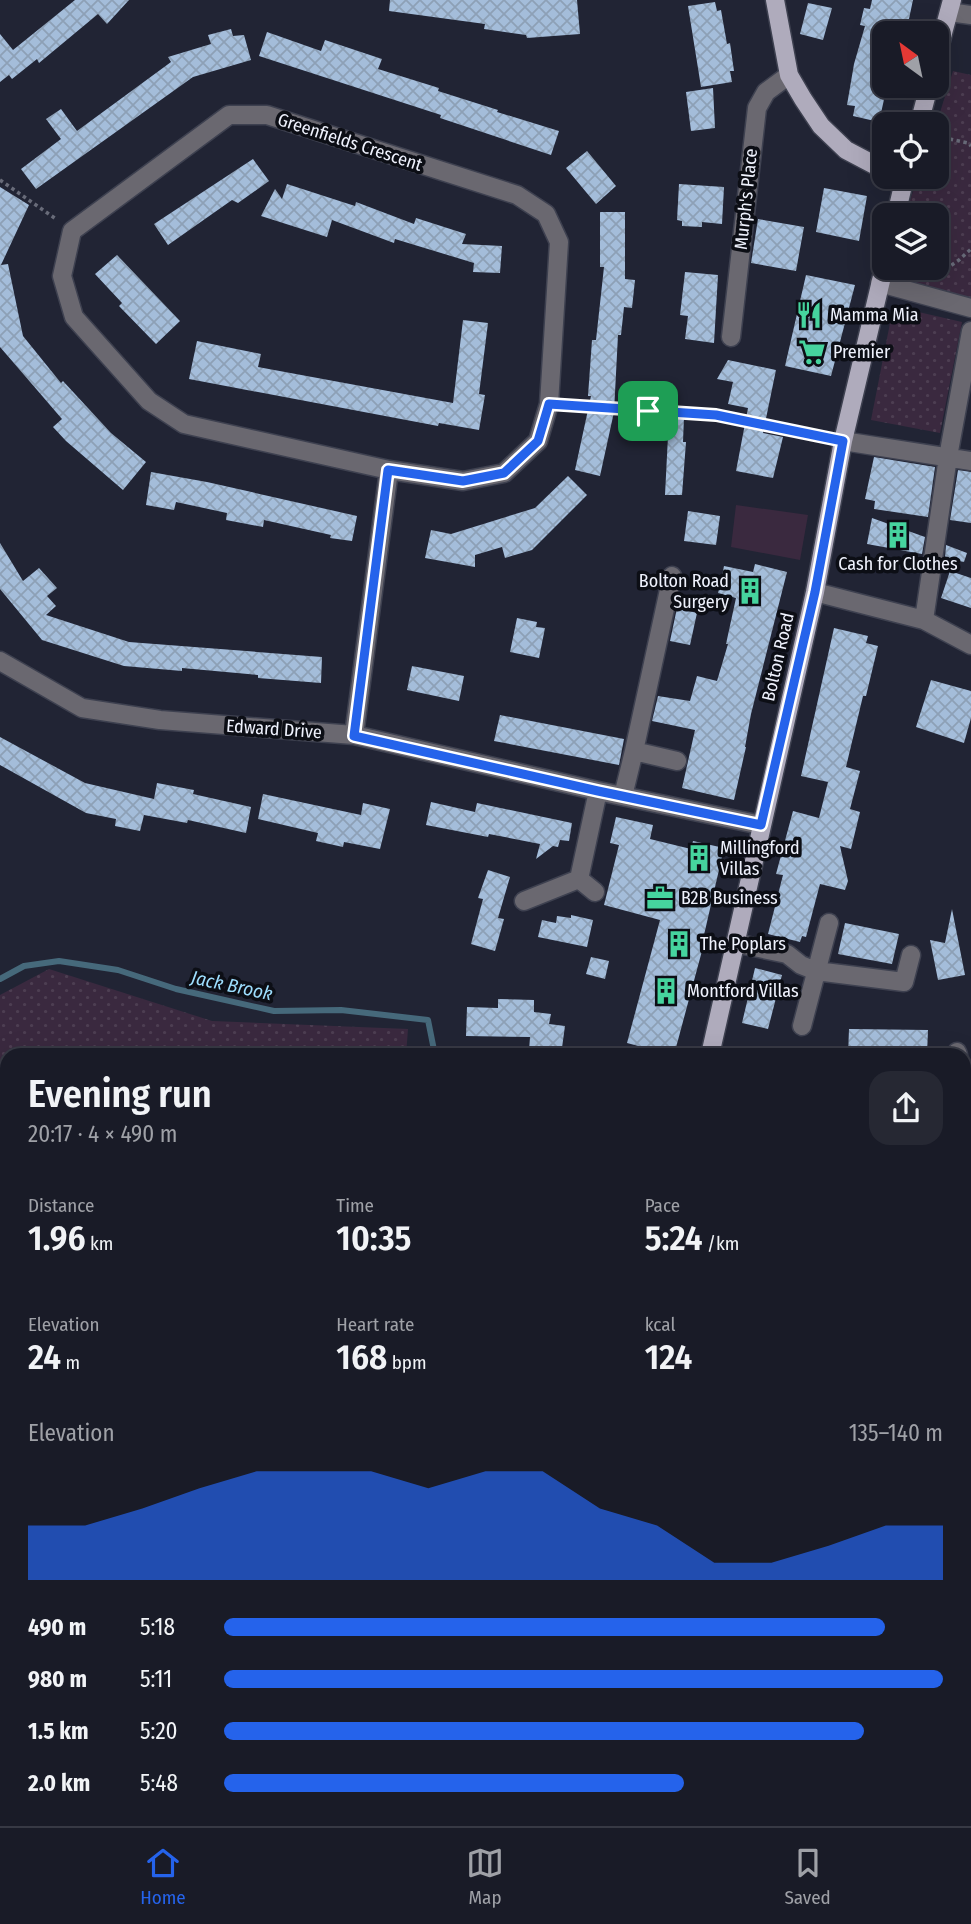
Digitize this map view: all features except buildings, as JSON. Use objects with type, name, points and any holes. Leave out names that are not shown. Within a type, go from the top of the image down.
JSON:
[{"type":"main road","points":[[775,0],[789,75],[821,126],[846,149],[872,163]]},
{"type":"main road","name":"Bolton Road","points":[[712,1048],[815,592],[843,441],[881,280]]},
{"type":"street","points":[[950,6],[971,16]]},
{"type":"street","name":"Murph's Place","points":[[731,337],[757,108],[766,92],[789,75]]},
{"type":"street","name":"Greenfields Crescent","points":[[229,115],[267,115],[517,195],[546,214],[559,242],[549,404],[538,441],[504,473],[463,481],[388,470],[184,424],[149,401],[74,317],[62,276],[72,231],[229,115]]},
{"type":"street","points":[[895,280],[971,308]]},
{"type":"street","points":[[924,620],[948,457],[971,331]]},
{"type":"street","points":[[843,441],[971,461]]},
{"type":"street","points":[[354,736],[388,470]]},
{"type":"street","points":[[623,796],[672,576]]},
{"type":"street","points":[[815,592],[924,620],[971,645]]},
{"type":"street","name":"Edward Drive","points":[[0,661],[82,708],[160,720],[354,736],[761,825]]},
{"type":"street","points":[[634,751],[677,761]]},
{"type":"street","points":[[579,879],[598,791]]},
{"type":"street","points":[[579,879],[595,892]]},
{"type":"street","points":[[524,901],[579,879]]},
{"type":"street","points":[[802,1026],[829,923]]},
{"type":"street","points":[[735,943],[787,954],[801,965],[817,971],[904,982],[911,955]]},
{"type":"path","points":[[949,139],[971,146]]},
{"type":"path","points":[[0,180],[72,231]]},
{"type":"path","points":[[949,266],[971,248]]},
{"type":"path","points":[[549,404],[716,415],[843,441]]},
{"type":"shaded area","points":[[953,71],[971,75],[971,308],[880,283],[881,280],[949,280],[949,203],[909,203],[914,189],[949,189],[949,112],[940,112],[944,98],[949,98]]},
{"type":"shaded area","points":[[901,308],[962,322],[940,433],[871,420],[891,318]]},
{"type":"shaded area","points":[[736,505],[808,515],[800,560],[731,547]]},
{"type":"shaded area","points":[[49,969],[212,1021],[408,1029],[407,1048],[0,1048],[0,995]]},
{"type":"waterway","name":"Jack Brook","points":[[0,979],[24,966],[59,961],[118,970],[176,989],[274,1011],[341,1010],[428,1020],[434,1048]]},
{"type":"place","name":"Mamma Mia","points":[[809,315]]},
{"type":"place","name":"Premier","points":[[812,352]]},
{"type":"place","name":"Cash for Clothes","points":[[898,535]]},
{"type":"place","name":"Bolton Road Surgery","points":[[750,591]]},
{"type":"place","name":"Millingford Villas","points":[[699,858]]},
{"type":"place","name":"B2B Business","points":[[660,898]]},
{"type":"place","name":"The Poplars","points":[[679,944]]},
{"type":"place","name":"Montford Villas","points":[[666,991]]},
{"type":"route","points":[[549,404],[648,411],[716,415],[843,441],[815,592],[761,825],[354,736],[388,470],[463,481],[504,473],[538,441],[549,404]]}]
